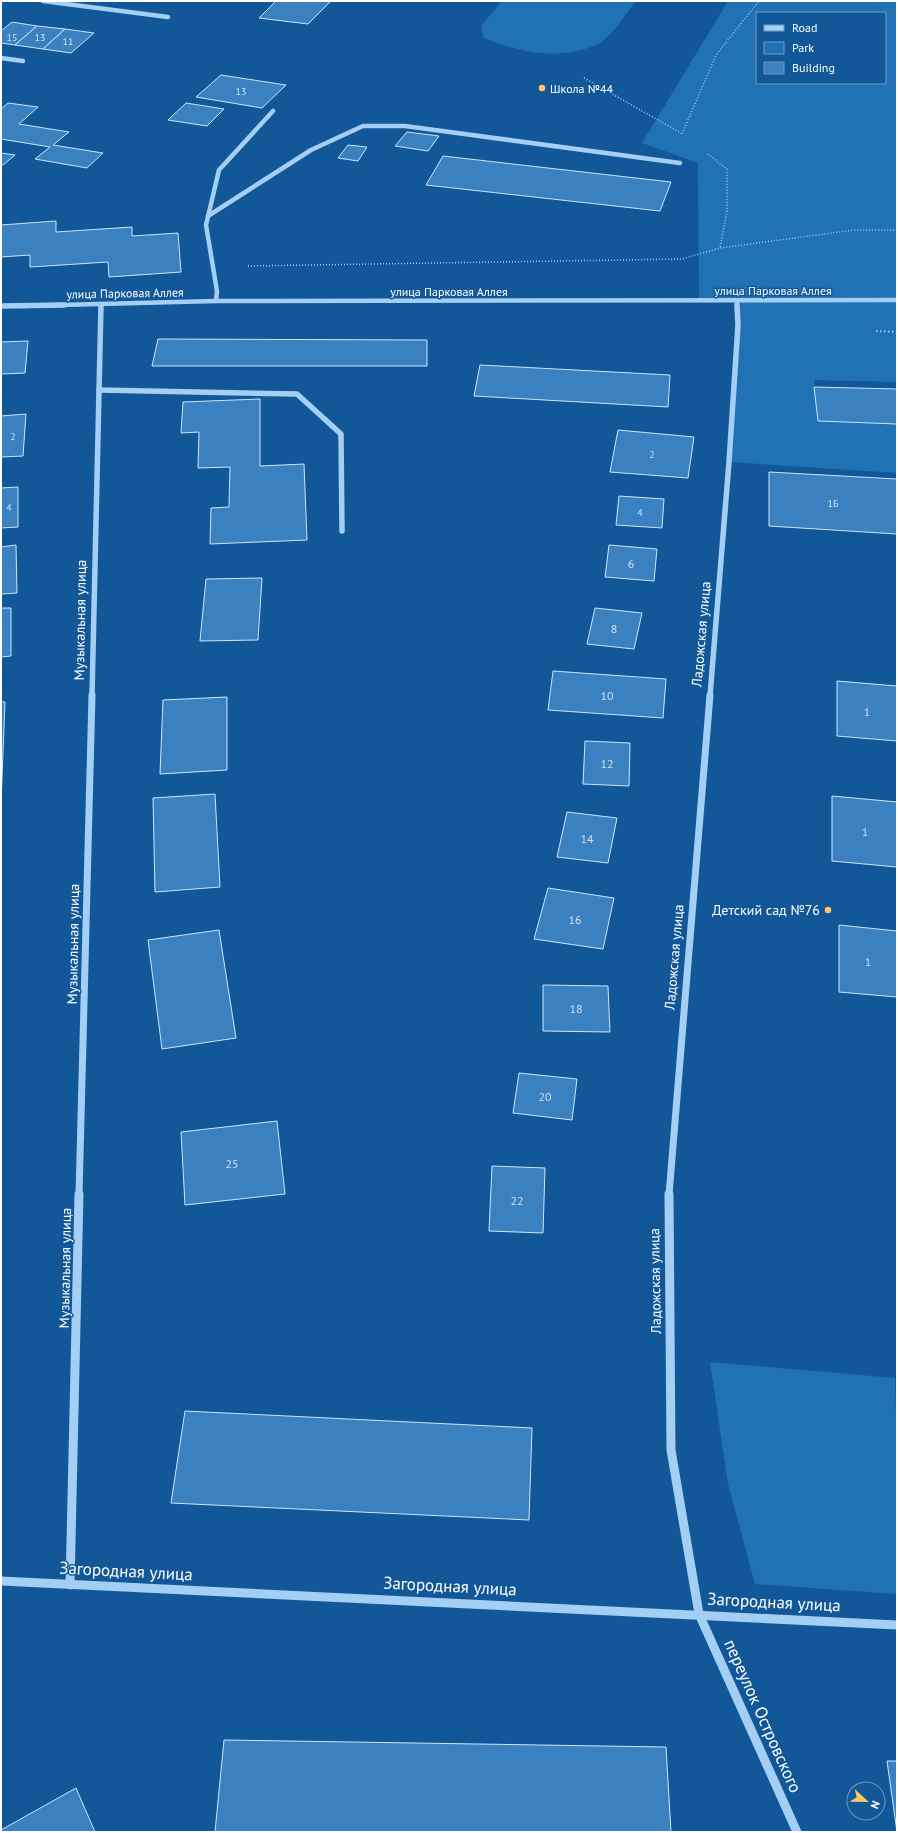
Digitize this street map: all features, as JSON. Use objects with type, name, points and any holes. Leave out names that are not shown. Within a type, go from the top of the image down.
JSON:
[{"type":"street","points":[[43,1],[168,17]]},
{"type":"street","points":[[1,58],[22,61]]},
{"type":"street","points":[[216,301],[217,291],[206,225],[219,170],[273,111]]},
{"type":"street","points":[[208,216],[311,150],[363,126],[405,126],[680,163]]},
{"type":"street","name":"Ладожская улица","points":[[699,1614],[672,1450],[668,1207],[728,469],[738,325],[737,300]]},
{"type":"street","name":"улица Парковая Аллея","points":[[1,306],[216,301],[897,300]]},
{"type":"street","name":"Музыкальная улица","points":[[70,1584],[101,304]]},
{"type":"street","points":[[99,390],[297,394],[341,434],[342,531]]},
{"type":"street","name":"Загородная улица","points":[[1,1581],[699,1614],[897,1626]]},
{"type":"street","name":"переулок Островского","points":[[699,1614],[797,1832]]},
{"type":"path","points":[[682,133],[716,55],[755,8],[759,1]]},
{"type":"path","points":[[584,78],[687,137]]},
{"type":"path","points":[[704,151],[727,169],[727,211],[720,248]]},
{"type":"path","points":[[248,266],[682,259],[720,248],[854,230],[897,230]]},
{"type":"green space","points":[[502,1],[636,1],[614,31],[599,43],[568,53],[555,54],[531,52],[484,38],[481,26]]},
{"type":"green space","points":[[728,1],[897,1],[897,382],[814,380],[819,421],[897,424],[897,473],[729,462],[737,300],[699,300],[698,163],[642,143]]},
{"type":"green space","points":[[710,1362],[895,1378],[897,1452],[897,1594],[755,1584],[728,1484]]},
{"type":"building","points":[[276,1],[331,1],[308,24],[259,18]]},
{"type":"building","points":[[12,22],[37,26],[15,45],[1,43],[1,31]]},
{"type":"building","points":[[37,26],[65,29],[43,49],[15,45]]},
{"type":"building","points":[[65,29],[94,33],[71,53],[43,49]]},
{"type":"building","points":[[221,75],[286,85],[262,108],[196,97]]},
{"type":"building","points":[[8,103],[38,107],[19,124],[69,132],[53,145],[103,153],[87,168],[35,159],[50,147],[1,139],[1,109]]},
{"type":"building","points":[[186,103],[224,109],[207,126],[168,120]]},
{"type":"building","points":[[407,132],[439,136],[428,151],[395,146]]},
{"type":"building","points":[[348,145],[367,147],[358,161],[338,158]]},
{"type":"building","points":[[1,153],[15,155],[3,165],[1,164]]},
{"type":"building","points":[[443,156],[671,182],[660,211],[426,185]]},
{"type":"building","points":[[56,221],[56,232],[132,227],[132,236],[178,233],[181,272],[109,277],[108,262],[30,267],[30,255],[1,257],[1,225]]},
{"type":"building","points":[[158,339],[427,340],[427,366],[152,366]]},
{"type":"building","points":[[28,341],[25,373],[1,374],[1,342]]},
{"type":"building","points":[[480,365],[670,375],[668,407],[474,396]]},
{"type":"building","points":[[814,387],[897,389],[897,424],[818,421]]},
{"type":"building","points":[[260,399],[260,466],[304,464],[307,540],[210,544],[211,508],[229,507],[230,467],[198,468],[199,432],[181,433],[183,402]]},
{"type":"building","points":[[26,414],[23,456],[1,457],[1,416]]},
{"type":"building","points":[[618,430],[694,437],[688,478],[610,472]]},
{"type":"building","points":[[769,472],[897,479],[897,534],[769,526]]},
{"type":"building","points":[[18,487],[18,527],[1,528],[1,488]]},
{"type":"building","points":[[619,496],[664,499],[662,528],[616,525]]},
{"type":"building","points":[[16,545],[17,593],[1,594],[1,547]]},
{"type":"building","points":[[609,545],[657,549],[654,581],[605,577]]},
{"type":"building","points":[[262,578],[258,640],[200,641],[206,579]]},
{"type":"building","points":[[1,608],[11,608],[11,656],[1,657]]},
{"type":"building","points":[[595,608],[642,613],[634,649],[587,644]]},
{"type":"building","points":[[553,671],[666,679],[663,718],[548,710]]},
{"type":"building","points":[[837,681],[897,686],[897,741],[837,736]]},
{"type":"building","points":[[227,697],[227,770],[160,774],[163,700]]},
{"type":"building","points":[[1,702],[5,702],[1,803]]},
{"type":"building","points":[[585,741],[630,743],[629,786],[583,784]]},
{"type":"building","points":[[215,794],[220,887],[155,892],[153,798]]},
{"type":"building","points":[[832,796],[897,802],[897,867],[832,861]]},
{"type":"building","points":[[567,812],[617,818],[608,863],[557,857]]},
{"type":"building","points":[[548,888],[614,898],[603,949],[534,939]]},
{"type":"building","points":[[839,925],[897,931],[897,997],[839,992]]},
{"type":"building","points":[[219,930],[236,1038],[162,1049],[148,940]]},
{"type":"building","points":[[543,985],[608,986],[610,1032],[543,1031]]},
{"type":"building","points":[[519,1073],[577,1079],[572,1120],[513,1113]]},
{"type":"building","points":[[277,1121],[285,1194],[185,1205],[181,1132]]},
{"type":"building","points":[[492,1166],[545,1168],[543,1233],[489,1231]]},
{"type":"building","points":[[185,1411],[532,1428],[529,1520],[171,1503]]},
{"type":"building","points":[[224,1740],[666,1747],[671,1832],[215,1832]]},
{"type":"building","points":[[887,1761],[897,1761],[897,1832]]},
{"type":"building","points":[[76,1788],[95,1832],[1,1832],[1,1830]]},
{"type":"place","name":"Школа №44","points":[[542,88]]},
{"type":"place","name":"Детский сад №76","points":[[828,910]]}]
